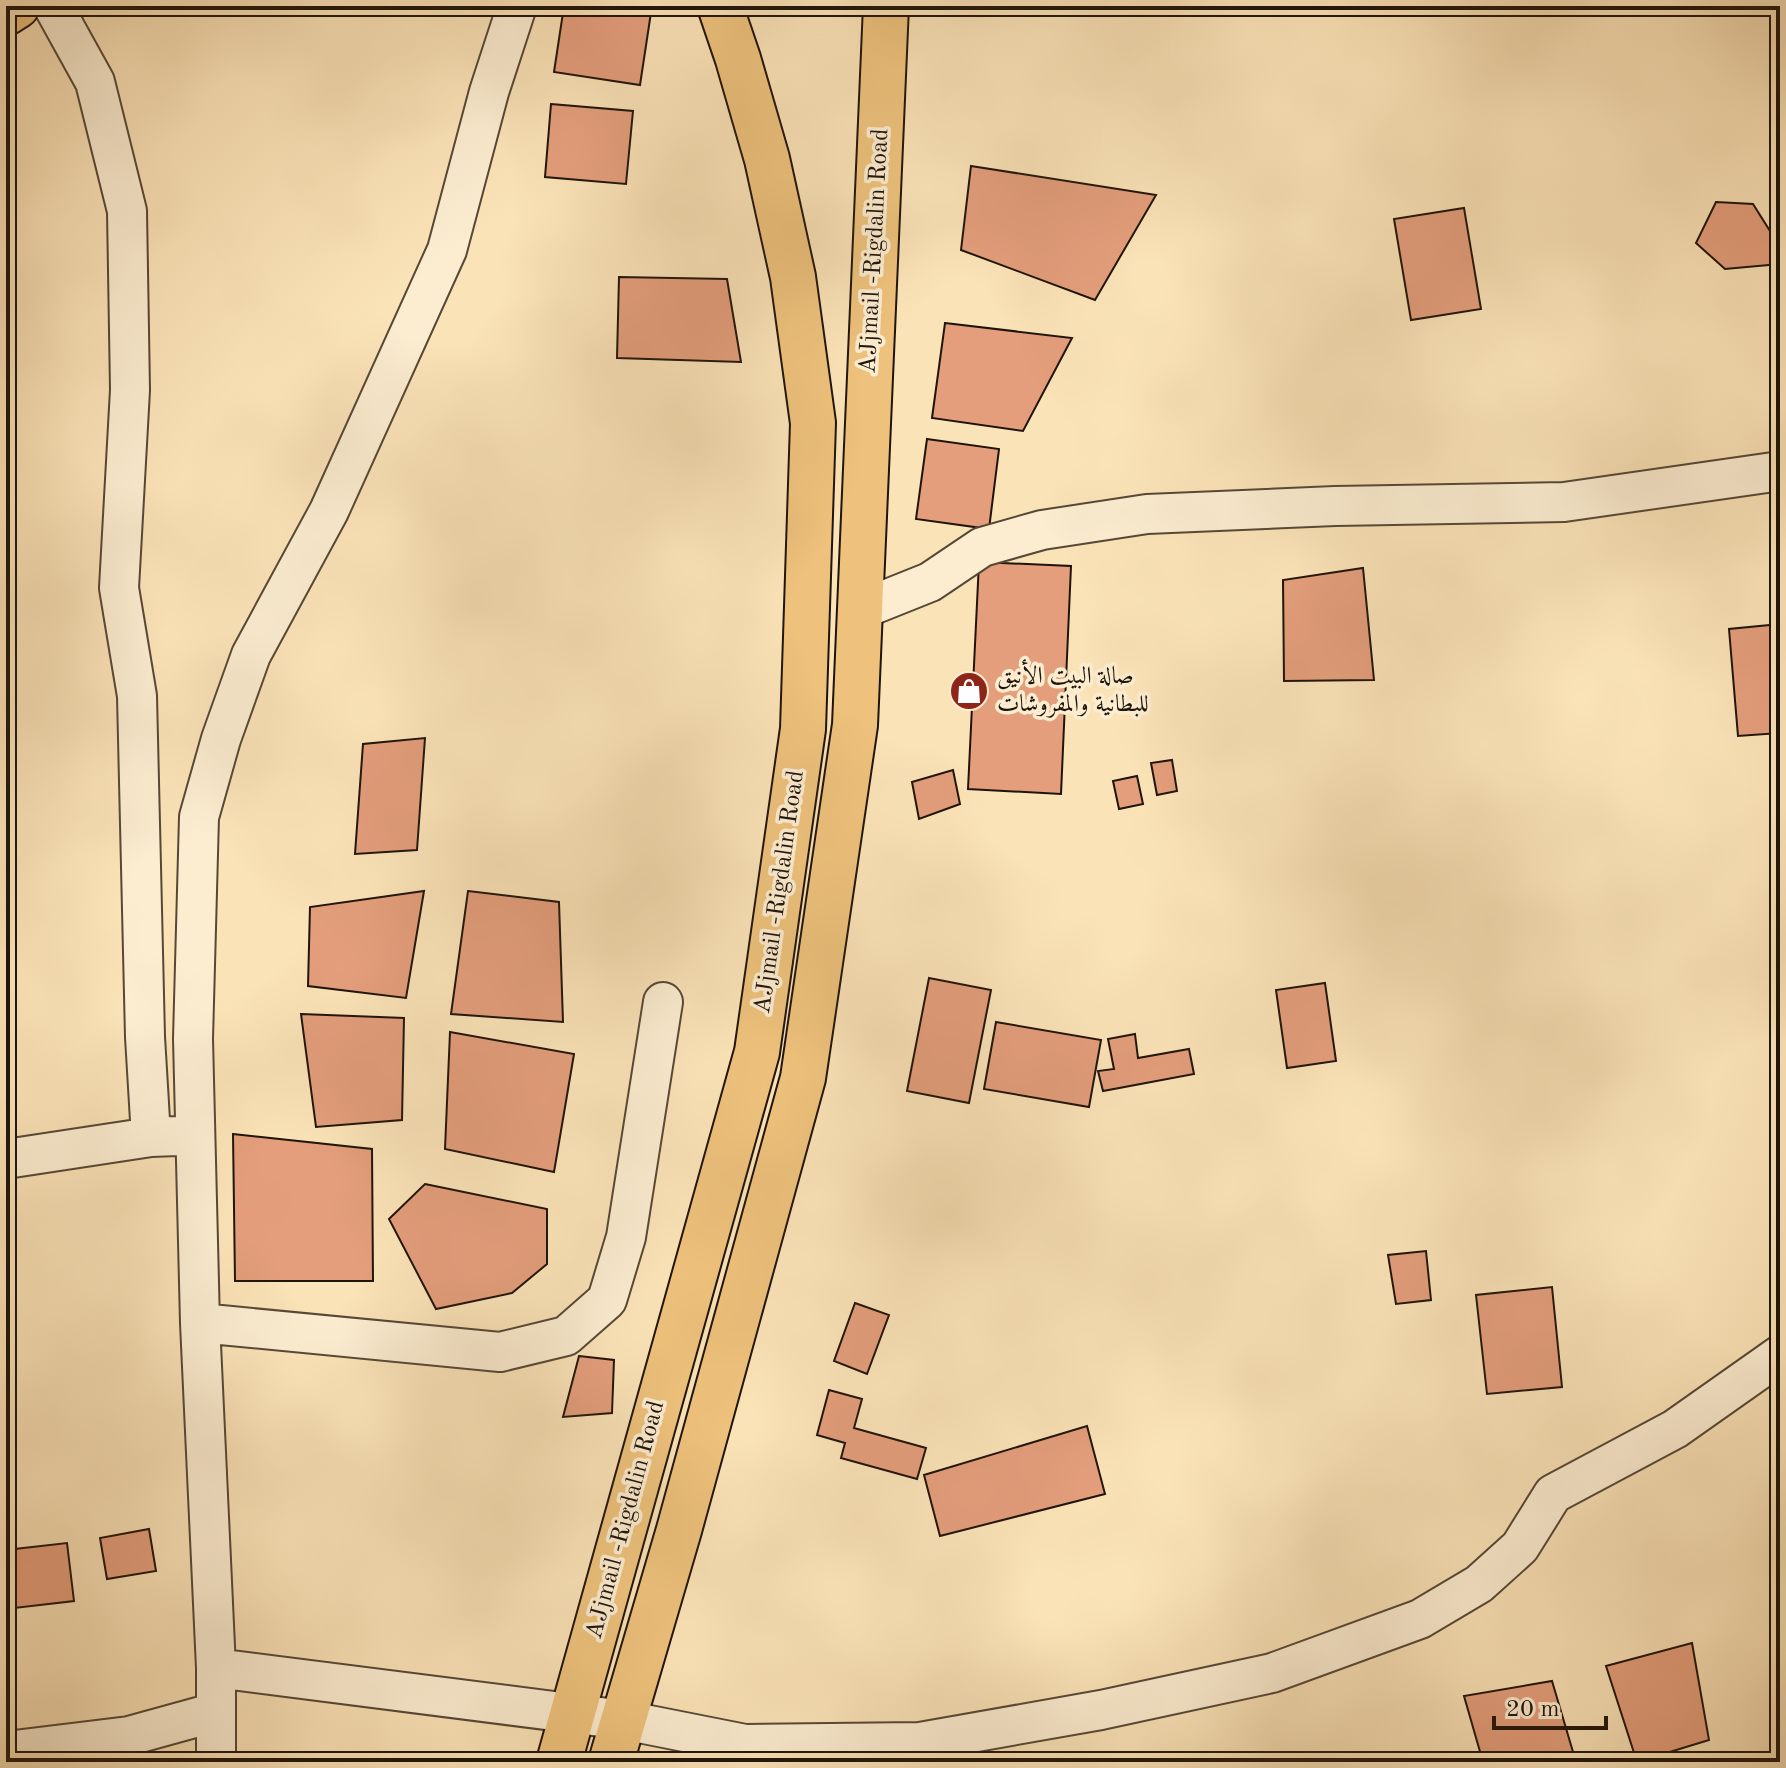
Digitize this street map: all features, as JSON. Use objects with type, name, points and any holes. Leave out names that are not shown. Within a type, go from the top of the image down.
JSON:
[{"type":"main road","points":[[6,13],[17,6]]},
{"type":"main road","name":"AJjmail -Rigdalin Road","points":[[559,1762],[757,1052],[803,729],[813,423],[790,262],[767,159],[720,6]]},
{"type":"main road","name":"AJjmail -Rigdalin Road","points":[[611,1762],[679,1530],[803,1078],[855,725],[886,6]]},
{"type":"street","points":[[53,6],[95,82],[127,211],[130,390],[119,588],[137,696],[145,1037],[151,1137]]},
{"type":"street","points":[[216,1762],[216,1668],[200,1323],[193,1039],[199,817],[221,739],[251,655],[329,511],[447,250],[489,92],[517,6]]},
{"type":"street","points":[[860,610],[930,582],[982,547],[1042,530],[1147,514],[1335,506],[1564,502],[1780,471]]},
{"type":"street","points":[[200,1323],[500,1352],[566,1336],[607,1300],[626,1237],[663,1002]]},
{"type":"street","points":[[6,1159],[151,1137],[196,1135]]},
{"type":"street","points":[[216,1668],[624,1720],[745,1744],[920,1742],[1101,1710],[1272,1673],[1420,1619],[1479,1584],[1520,1547],[1553,1494],[1675,1429],[1780,1355]]},
{"type":"street","points":[[6,1751],[129,1736],[216,1712]]},
{"type":"building","points":[[564,6],[652,6],[640,85],[554,72]]},
{"type":"building","points":[[551,104],[633,111],[626,184],[545,177]]},
{"type":"building","points":[[971,166],[1156,195],[1095,300],[961,250]]},
{"type":"building","points":[[1716,202],[1753,204],[1780,247],[1780,264],[1725,269],[1696,243]]},
{"type":"building","points":[[1464,208],[1481,309],[1411,320],[1394,219]]},
{"type":"building","points":[[619,277],[727,279],[741,362],[617,358]]},
{"type":"building","points":[[945,323],[1072,338],[1023,431],[932,418]]},
{"type":"building","points":[[927,439],[999,449],[989,529],[916,519]]},
{"type":"building","points":[[979,562],[1071,566],[1061,794],[968,789]]},
{"type":"building","points":[[1363,568],[1374,680],[1284,681],[1283,580]]},
{"type":"building","points":[[1780,624],[1780,733],[1738,736],[1729,629]]},
{"type":"building","points":[[425,738],[417,850],[355,854],[363,744]]},
{"type":"building","points":[[1172,760],[1177,791],[1157,795],[1151,763]]},
{"type":"building","points":[[953,770],[960,804],[919,819],[912,782]]},
{"type":"building","points":[[1137,776],[1143,804],[1119,809],[1113,781]]},
{"type":"building","points":[[424,891],[406,998],[308,986],[310,907]]},
{"type":"building","points":[[468,891],[559,902],[563,1022],[451,1014]]},
{"type":"building","points":[[929,978],[991,990],[969,1103],[907,1091]]},
{"type":"building","points":[[1325,983],[1336,1061],[1287,1068],[1276,990]]},
{"type":"building","points":[[301,1014],[404,1018],[402,1120],[316,1127]]},
{"type":"building","points":[[996,1022],[1101,1040],[1089,1107],[984,1089]]},
{"type":"building","points":[[450,1032],[574,1054],[554,1172],[445,1149]]},
{"type":"building","points":[[1135,1034],[1138,1058],[1189,1049],[1194,1074],[1103,1091],[1098,1071],[1114,1069],[1108,1039]]},
{"type":"building","points":[[233,1134],[372,1149],[373,1281],[235,1281]]},
{"type":"building","points":[[425,1184],[547,1209],[547,1264],[512,1293],[436,1309],[389,1219]]},
{"type":"building","points":[[1426,1251],[1431,1300],[1396,1304],[1388,1255]]},
{"type":"building","points":[[1552,1287],[1562,1387],[1487,1394],[1476,1295]]},
{"type":"building","points":[[855,1303],[889,1315],[867,1374],[834,1361]]},
{"type":"building","points":[[579,1356],[614,1360],[612,1413],[563,1417]]},
{"type":"building","points":[[829,1390],[862,1399],[854,1428],[926,1448],[917,1479],[841,1458],[845,1443],[817,1435]]},
{"type":"building","points":[[1087,1426],[1105,1494],[940,1536],[924,1475]]},
{"type":"building","points":[[149,1529],[156,1571],[107,1579],[100,1538]]},
{"type":"building","points":[[67,1543],[74,1601],[6,1609],[6,1550]]},
{"type":"building","points":[[1692,1643],[1709,1740],[1637,1762],[1606,1666]]},
{"type":"building","points":[[1552,1681],[1576,1762],[1483,1762],[1464,1696]]},
{"type":"place","name":"صالة البيت الأنيق للبطانية والمفروشات","points":[[969,691]]}]
